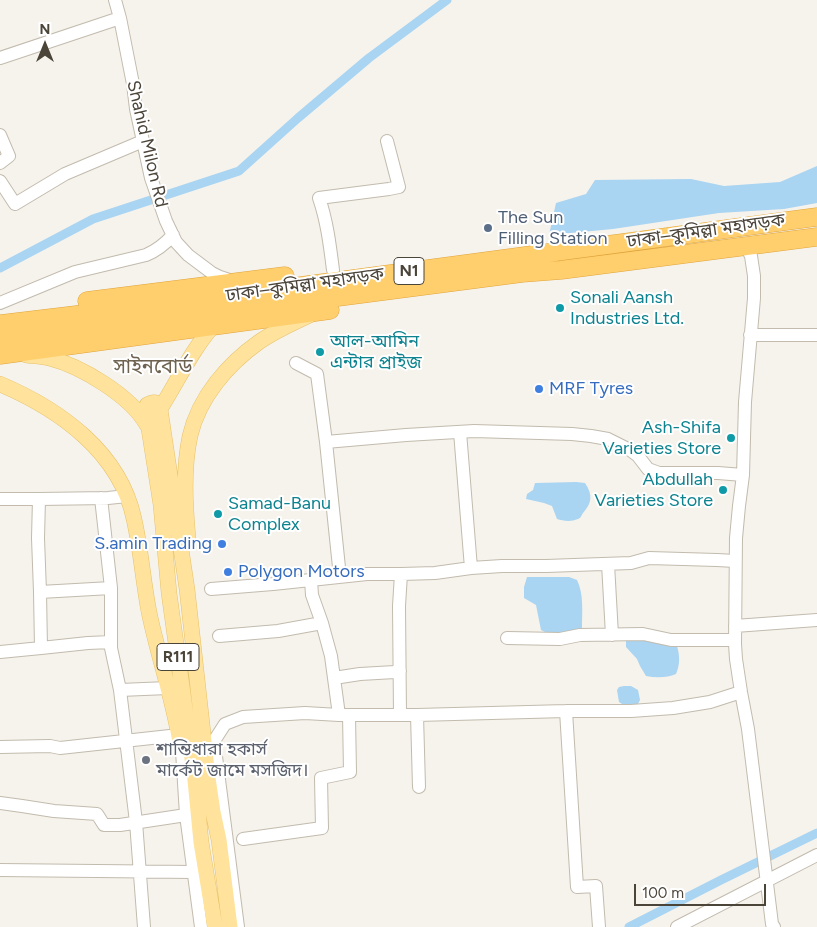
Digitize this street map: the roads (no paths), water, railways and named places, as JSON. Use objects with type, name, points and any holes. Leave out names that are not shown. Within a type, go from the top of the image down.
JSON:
[{"type":"highway","name":"ঢাকা–কুমিল্লা মহাসড়ক","points":[[0,324],[151,306],[817,217]]},
{"type":"highway","name":"ঢাকা–কুমিল্লা মহাসড়ক","points":[[4,350],[512,274],[561,270],[817,237]]},
{"type":"highway","points":[[0,313],[487,251],[554,251]]},
{"type":"highway","points":[[4,350],[213,326],[516,284],[561,270]]},
{"type":"main road","name":"R111","points":[[201,779],[214,741],[186,517],[186,469],[191,434],[196,416],[204,400],[235,362],[259,342],[318,312]]},
{"type":"main road","name":"R111","points":[[213,326],[195,349],[172,392],[160,409],[158,403],[151,403],[147,405],[146,410],[156,430],[169,593],[201,779],[201,842],[215,927]]},
{"type":"main road","name":"R111","points":[[4,350],[49,358],[69,365],[90,376],[122,397],[156,430]]},
{"type":"main road","name":"R111","points":[[0,384],[50,410],[90,441],[117,476],[127,496],[134,519],[149,612],[180,743],[201,779],[213,812],[219,840],[230,927]]},
{"type":"street","name":"Shahid Milon Rd","points":[[115,0],[151,178],[166,221],[176,242],[188,255],[205,269],[220,277],[237,282]]},
{"type":"street","points":[[0,58],[120,18]]},
{"type":"street","points":[[0,135],[9,156],[0,163]]},
{"type":"street","points":[[0,181],[15,204],[64,174],[143,141]]},
{"type":"street","points":[[332,270],[328,234],[319,198],[399,187],[387,141]]},
{"type":"street","points":[[0,303],[75,272],[146,255],[157,250],[173,235]]},
{"type":"street","points":[[746,246],[751,256],[754,276],[754,298],[750,335],[743,475],[737,522],[735,640],[772,924],[774,927]]},
{"type":"street","points":[[750,335],[817,335]]},
{"type":"street","points":[[296,363],[317,374],[340,576]]},
{"type":"street","points":[[326,442],[474,431],[572,434],[608,440],[630,450],[638,456],[648,469],[659,473],[743,475]]},
{"type":"street","points":[[460,432],[471,568]]},
{"type":"street","points":[[0,498],[39,499],[127,496]]},
{"type":"street","points":[[101,498],[110,588],[111,648],[120,690],[136,822],[144,927]]},
{"type":"street","points":[[39,499],[38,538],[41,648]]},
{"type":"street","points":[[211,589],[367,574],[435,573],[502,566],[608,564],[649,558],[735,562]]},
{"type":"street","points":[[608,564],[612,635]]},
{"type":"street","points":[[400,715],[399,606],[401,574]]},
{"type":"street","points":[[243,839],[322,828],[321,778],[350,772],[344,715],[334,678],[331,656],[312,595],[311,580]]},
{"type":"street","points":[[40,592],[110,588]]},
{"type":"street","points":[[735,626],[817,620]]},
{"type":"street","points":[[219,636],[278,631],[322,623]]},
{"type":"street","points":[[507,638],[560,639],[580,636],[643,634],[670,640],[735,640]]},
{"type":"street","points":[[0,652],[111,642]]},
{"type":"street","points":[[334,678],[400,671]]},
{"type":"street","points":[[120,690],[168,688]]},
{"type":"street","points":[[238,927],[214,741],[224,724],[243,717],[305,713],[417,716],[673,708],[710,702],[741,692]]},
{"type":"street","points":[[566,711],[577,887],[596,886],[599,927]]},
{"type":"street","points":[[417,716],[419,787]]},
{"type":"street","points":[[0,747],[50,746],[60,748],[126,742],[180,743],[186,815],[200,927]]},
{"type":"street","points":[[0,803],[54,811],[97,814],[104,825],[186,815]]},
{"type":"street","points":[[677,927],[766,875],[817,855]]},
{"type":"street","points":[[0,870],[193,872]]},
{"type":"water","points":[[817,166],[817,203],[784,209],[719,213],[613,229],[549,235],[556,203],[586,194],[595,180],[691,179],[724,186],[780,182]]},
{"type":"water","points":[[535,483],[585,483],[590,495],[590,502],[579,519],[567,521],[557,519],[552,506],[526,499],[527,494],[533,490]]},
{"type":"water","points":[[527,577],[569,577],[577,580],[582,597],[582,628],[574,633],[551,635],[541,630],[536,605],[524,598],[524,587]]},
{"type":"water","points":[[626,638],[672,643],[677,646],[679,660],[676,674],[661,677],[646,676],[637,659],[626,647]]},
{"type":"water","points":[[631,686],[638,690],[640,700],[638,704],[628,706],[619,702],[617,690],[619,687]]},
{"type":"waterway","points":[[0,268],[93,219],[239,171],[369,58],[447,0]]},
{"type":"waterway","points":[[629,927],[817,833]]},
{"type":"place","name":"The Sun Filling Station","points":[[488,228]]},
{"type":"place","name":"Sonali Aansh Industries Ltd.","points":[[560,308]]},
{"type":"place","name":"আল-আমিন এন্টার প্রাইজ","points":[[320,352]]},
{"type":"place","name":"MRF Tyres","points":[[539,389]]},
{"type":"place","name":"Ash-Shifa Varieties Store","points":[[731,438]]},
{"type":"place","name":"Abdullah Varieties Store","points":[[723,490]]},
{"type":"place","name":"Samad-Banu Complex","points":[[218,514]]},
{"type":"place","name":"S.amin Trading","points":[[222,544]]},
{"type":"place","name":"Polygon Motors","points":[[228,572]]},
{"type":"place","name":"শান্তিধারা হকার্স মার্কেট জামে মসজিদ।","points":[[146,760]]},
{"type":"district","name":"সাইনবোর্ড","points":[[153,367]]}]
